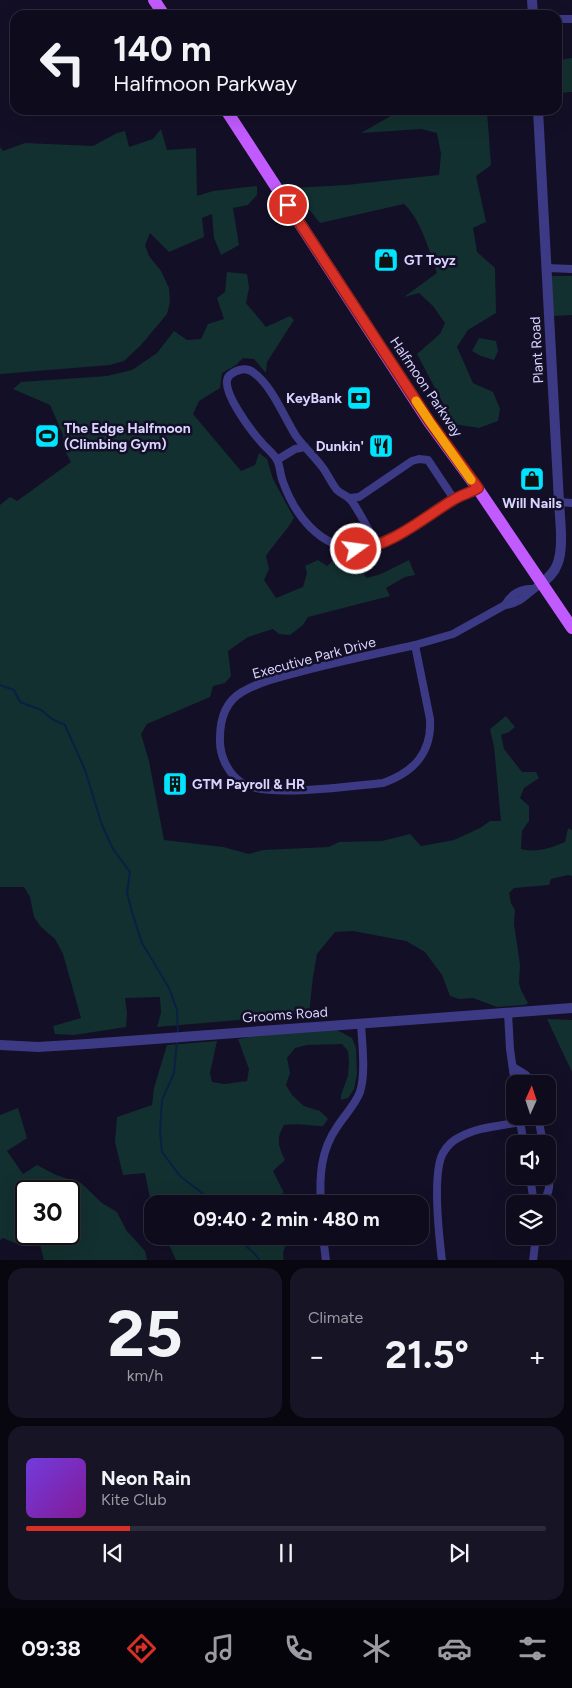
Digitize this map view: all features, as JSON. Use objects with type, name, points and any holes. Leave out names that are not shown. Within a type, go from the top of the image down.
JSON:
[{"type":"main road","name":"Halfmoon Parkway","points":[[229,115],[430,422],[478,488],[537,586],[572,628]]},
{"type":"street","name":"Plant Road","points":[[537,586],[555,570],[559,558],[560,502],[538,115]]},
{"type":"street","points":[[547,268],[572,269]]},
{"type":"street","points":[[376,544],[349,498],[337,490],[324,470],[297,438],[272,394],[256,374],[240,370],[230,375],[227,378],[226,386],[229,396],[261,441],[278,460],[283,482],[292,502],[302,517],[315,532],[327,541],[345,547],[363,549],[376,544],[396,536],[454,499],[478,488]]},
{"type":"street","points":[[278,460],[295,450],[305,447]]},
{"type":"street","points":[[349,498],[359,497],[418,458],[428,460],[454,499]]},
{"type":"street","points":[[560,502],[572,503]]},
{"type":"street","name":"Executive Park Drive","points":[[415,645],[431,729],[427,746],[422,756],[409,770],[383,784],[306,789],[271,789],[247,785],[238,779],[228,768],[220,751],[220,724],[227,708],[240,693],[253,686],[279,677],[415,645],[453,634],[505,605],[528,596],[537,586]]},
{"type":"street","name":"Grooms Road","points":[[0,1045],[38,1047],[86,1044],[572,1008]]},
{"type":"street","points":[[508,1013],[514,1075]]},
{"type":"street","points":[[320,1195],[322,1156],[328,1140],[357,1099],[360,1090],[362,1073],[361,1023]]},
{"type":"street","points":[[513,1067],[526,1075]]},
{"type":"street","points":[[442,1260],[438,1232],[438,1176],[444,1151],[459,1137],[506,1123]]},
{"type":"street","points":[[324,1245],[326,1260]]},
{"type":"street","points":[[533,1260],[535,1245]]},
{"type":"green space","points":[[572,58],[572,92],[562,93],[562,59]]},
{"type":"green space","points":[[392,115],[487,115],[491,165],[476,176],[486,222],[473,228],[477,252],[495,268],[496,313],[468,330],[457,347],[473,383],[493,392],[500,409],[498,421],[479,428],[454,424],[417,354],[440,334],[445,323],[433,306],[419,293],[404,297],[437,273],[424,236],[410,210],[404,204],[320,223],[292,188],[346,185],[439,175],[441,154],[437,133],[421,129],[361,133]]},
{"type":"green space","points":[[161,129],[167,150],[196,148],[197,196],[213,191],[257,186],[257,195],[248,205],[233,208],[239,245],[221,255],[214,238],[212,214],[202,218],[204,237],[169,252],[150,233],[145,245],[149,256],[161,271],[169,288],[170,302],[167,314],[141,345],[124,361],[110,365],[0,374],[0,147],[3,151],[25,143],[93,146],[117,133],[125,131],[129,147],[153,139]]},
{"type":"green space","points":[[227,272],[247,274],[249,288],[246,303],[266,327],[290,316],[294,320],[267,362],[266,373],[254,359],[243,358],[236,365],[222,373],[220,388],[199,401],[193,414],[241,471],[255,465],[259,453],[267,459],[273,479],[294,518],[266,556],[269,569],[264,580],[276,598],[303,587],[307,573],[305,566],[318,560],[327,566],[335,559],[337,552],[366,552],[364,575],[367,578],[381,574],[409,560],[415,575],[405,577],[386,588],[390,596],[308,617],[303,625],[290,635],[279,634],[273,629],[248,637],[228,651],[231,676],[225,683],[213,686],[210,697],[147,724],[141,734],[149,761],[164,840],[223,847],[249,854],[263,850],[329,847],[339,842],[382,841],[410,834],[421,846],[454,840],[480,828],[490,821],[501,821],[494,747],[490,729],[506,716],[515,727],[501,735],[504,749],[522,772],[536,772],[539,778],[524,788],[520,798],[529,806],[529,821],[522,831],[521,849],[538,850],[549,848],[565,842],[568,828],[572,830],[572,876],[568,875],[551,879],[549,885],[514,888],[509,893],[515,910],[514,924],[520,965],[519,983],[528,1003],[525,1005],[497,1007],[473,998],[459,999],[450,996],[442,975],[425,952],[406,941],[353,931],[335,932],[317,954],[309,1014],[157,1027],[161,1013],[160,997],[125,998],[126,1027],[74,1035],[55,1034],[53,1026],[81,1018],[63,954],[55,939],[41,927],[34,917],[30,897],[24,887],[0,887],[0,505],[10,497],[17,501],[71,462],[64,449],[63,435],[50,405],[13,389],[21,382],[107,376],[132,370],[157,353],[174,331],[187,340],[201,339],[208,324],[224,319],[217,298],[225,292]]},
{"type":"green space","points":[[550,276],[572,276],[572,315],[553,316]]},
{"type":"green space","points":[[479,338],[496,341],[498,351],[494,360],[472,351]]},
{"type":"green space","points":[[547,1019],[572,1020],[572,1072]]},
{"type":"green space","points":[[337,1030],[352,1038],[356,1048],[357,1074],[354,1089],[348,1098],[341,1100],[348,1076],[349,1062],[348,1051],[342,1044],[307,1045],[295,1048],[287,1058],[290,1073],[286,1085],[292,1095],[304,1106],[320,1111],[328,1119],[323,1126],[284,1125],[279,1142],[285,1160],[273,1171],[284,1193],[277,1195],[149,1195],[145,1173],[123,1175],[115,1142],[117,1117],[152,1105],[154,1088],[167,1045],[217,1041],[210,1073],[212,1082],[224,1084],[247,1081],[249,1069],[238,1039],[263,1035]]},
{"type":"green space","points":[[18,1108],[27,1138],[7,1151],[23,1174],[37,1165],[56,1175],[72,1180],[15,1180],[15,1243],[3,1238],[0,1240],[0,1115]]},
{"type":"green space","points":[[80,1183],[102,1203],[117,1212],[126,1230],[145,1251],[147,1260],[44,1260],[40,1245],[80,1245]]},
{"type":"green space","points":[[169,1245],[287,1245],[283,1252],[284,1260],[176,1260]]},
{"type":"waterway","points":[[0,685],[14,690],[20,702],[41,710],[52,719],[65,725],[85,770],[102,825],[113,849],[130,872],[127,893],[132,912],[142,943],[169,988],[177,1010],[178,1034]]},
{"type":"waterway","points":[[177,1041],[174,1073],[162,1100],[160,1131],[162,1152],[180,1176],[204,1195]]},
{"type":"waterway","points":[[244,1245],[259,1260]]},
{"type":"slow traffic","points":[[416,401],[471,480]]},
{"type":"place","name":"GT Toyz","points":[[386,260]]},
{"type":"place","name":"KeyBank","points":[[359,398]]},
{"type":"place","name":"The Edge Halfmoon (Climbing Gym)","points":[[47,436]]},
{"type":"place","name":"Dunkin'","points":[[381,446]]},
{"type":"place","name":"Will Nails","points":[[532,479]]},
{"type":"place","name":"GTM Payroll & HR","points":[[175,784]]},
{"type":"route","points":[[288,205],[430,422],[478,488],[454,499],[396,536],[363,549],[356,549]]}]
